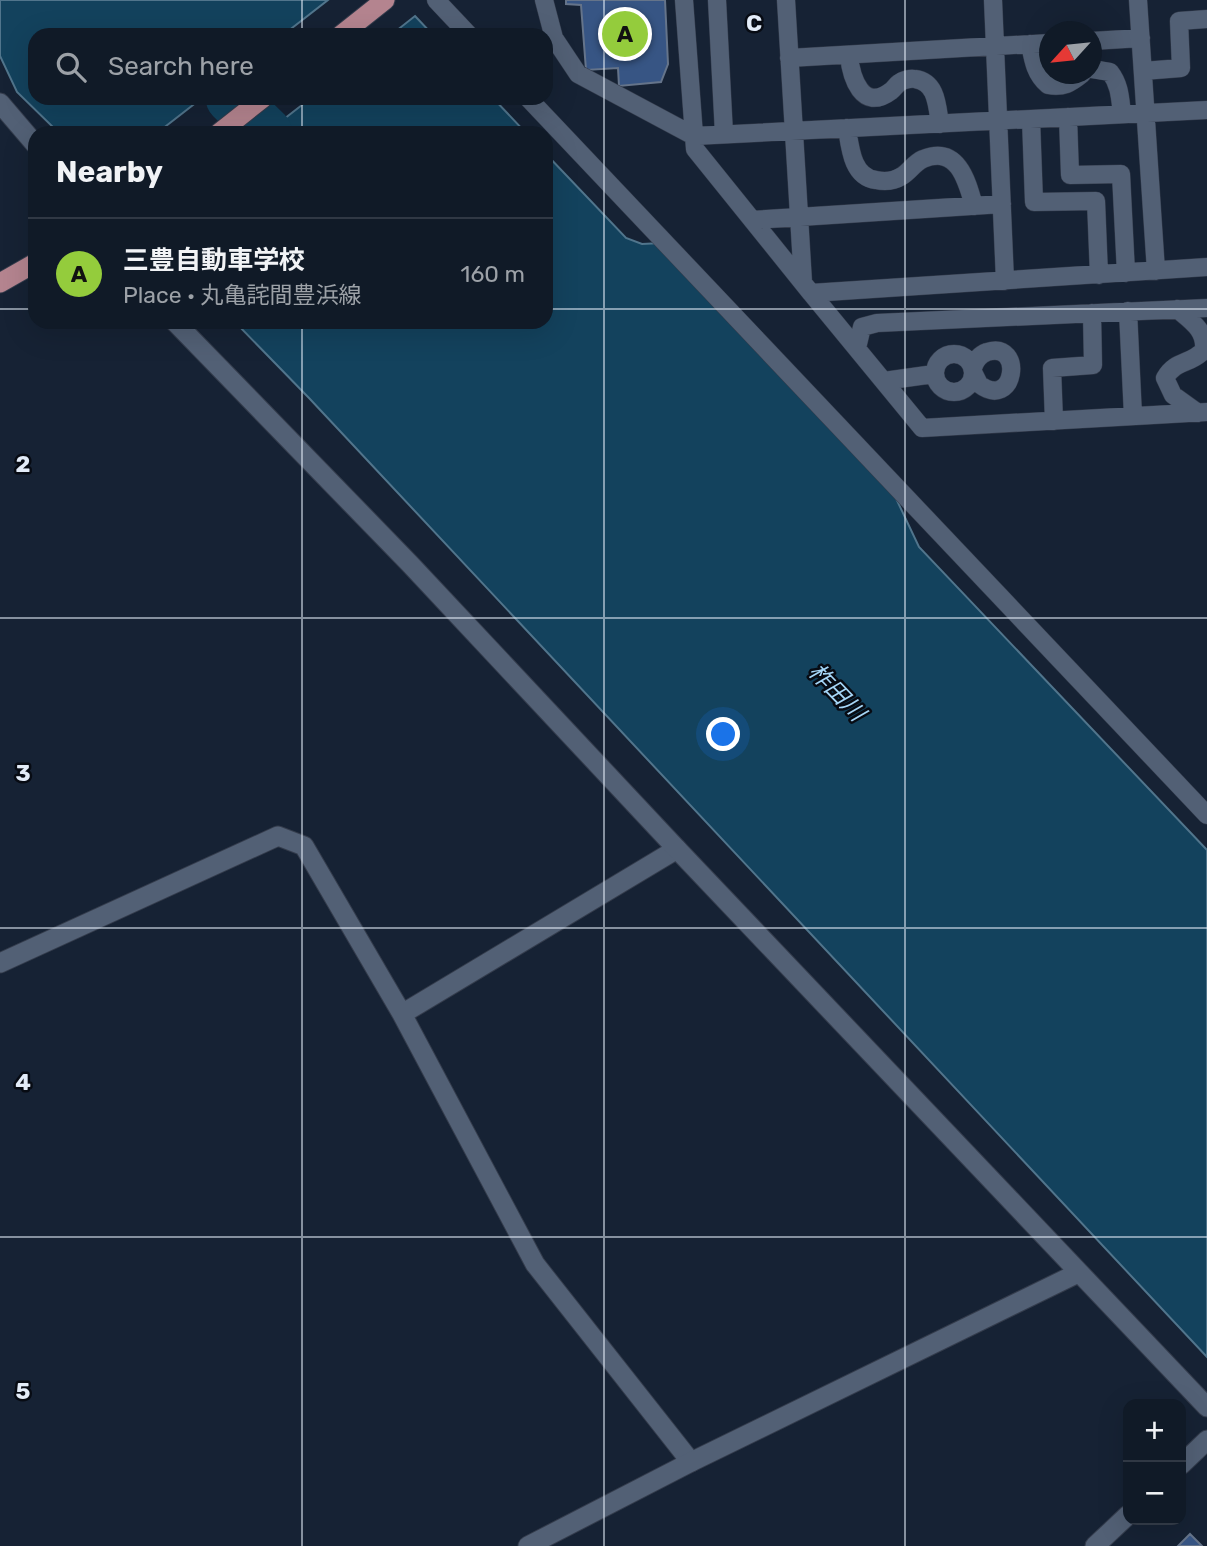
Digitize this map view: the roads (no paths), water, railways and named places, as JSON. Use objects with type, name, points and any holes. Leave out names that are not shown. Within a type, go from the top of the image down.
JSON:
[{"type":"main road","points":[[350,28],[385,0]]},
{"type":"main road","points":[[228,126],[254,105]]},
{"type":"main road","points":[[0,283],[28,267]]},
{"type":"street","points":[[0,103],[28,136]]},
{"type":"street","points":[[182,329],[410,564],[1207,1407]]},
{"type":"street","points":[[0,963],[278,836],[304,846],[402,1014],[535,1264],[691,1462]]},
{"type":"street","points":[[402,1014],[677,849]]},
{"type":"street","points":[[528,1546],[691,1462],[1078,1273]]},
{"type":"street","points":[[1184,1462],[1207,1440]]},
{"type":"street","points":[[1095,1546],[1123,1520]]},
{"type":"lane","points":[[436,0],[462,28]]},
{"type":"lane","points":[[544,0],[551,28]]},
{"type":"lane","points":[[684,0],[695,149],[922,428],[1202,412]]},
{"type":"lane","points":[[717,0],[724,134]]},
{"type":"lane","points":[[786,0],[792,131],[807,287]]},
{"type":"lane","points":[[993,0],[1005,281]]},
{"type":"lane","points":[[1138,0],[1156,271]]},
{"type":"lane","points":[[1143,71],[1181,68],[1179,21],[1207,19]]},
{"type":"lane","points":[[553,34],[578,74],[694,136],[1207,110]]},
{"type":"lane","points":[[1102,40],[1140,38]]},
{"type":"lane","points":[[1030,44],[1034,66],[1039,74]]},
{"type":"lane","points":[[789,58],[1039,44]]},
{"type":"lane","points":[[849,55],[851,74],[857,87],[875,98],[886,94],[906,79],[925,82],[933,90],[940,124]]},
{"type":"lane","points":[[1102,71],[1110,72],[1116,80],[1120,90],[1122,114]]},
{"type":"lane","points":[[1047,84],[1068,84]]},
{"type":"lane","points":[[535,105],[1207,815]]},
{"type":"lane","points":[[1068,117],[1070,176],[1121,174],[1126,273]]},
{"type":"lane","points":[[1031,119],[1034,202],[1096,201],[1099,275]]},
{"type":"lane","points":[[847,128],[851,153],[858,170],[869,179],[895,180],[925,158],[938,156],[949,159],[961,168],[967,179],[974,206]]},
{"type":"lane","points":[[752,220],[1002,204]]},
{"type":"lane","points":[[807,287],[1005,281],[1207,267]]},
{"type":"lane","points":[[857,348],[862,327],[877,323],[1207,308]]},
{"type":"lane","points":[[1177,309],[1196,325],[1202,334],[1204,350],[1192,360],[1175,365],[1165,378],[1173,395],[1202,412]]},
{"type":"lane","points":[[1128,312],[1133,416]]},
{"type":"lane","points":[[1054,421],[1052,368],[1093,365],[1092,313]]},
{"type":"lane","points":[[974,371],[968,386],[957,392],[950,392],[939,386],[934,374],[942,357],[954,354],[965,358],[974,371],[983,387],[993,390],[1009,381],[1012,369],[1007,357],[996,351],[984,353],[975,362],[974,371]]},
{"type":"lane","points":[[884,381],[934,374]]},
{"type":"lane","points":[[993,390],[994,423]]},
{"type":"water","points":[[0,0],[328,0],[292,28],[28,28],[28,103],[17,92],[0,56]]},
{"type":"water","points":[[415,16],[426,28],[400,28]]},
{"type":"water","points":[[30,105],[193,105],[166,126],[52,126]]},
{"type":"water","points":[[302,105],[500,105],[519,126],[275,126]]},
{"type":"water","points":[[553,161],[626,238],[642,244],[661,243],[893,492],[919,547],[1207,850],[1207,1357],[242,329],[553,329]]},
{"type":"waterway","name":"柞田川","points":[[238,105],[260,126]]},
{"type":"place","name":"三豊自動車学校","points":[[625,34]]}]
